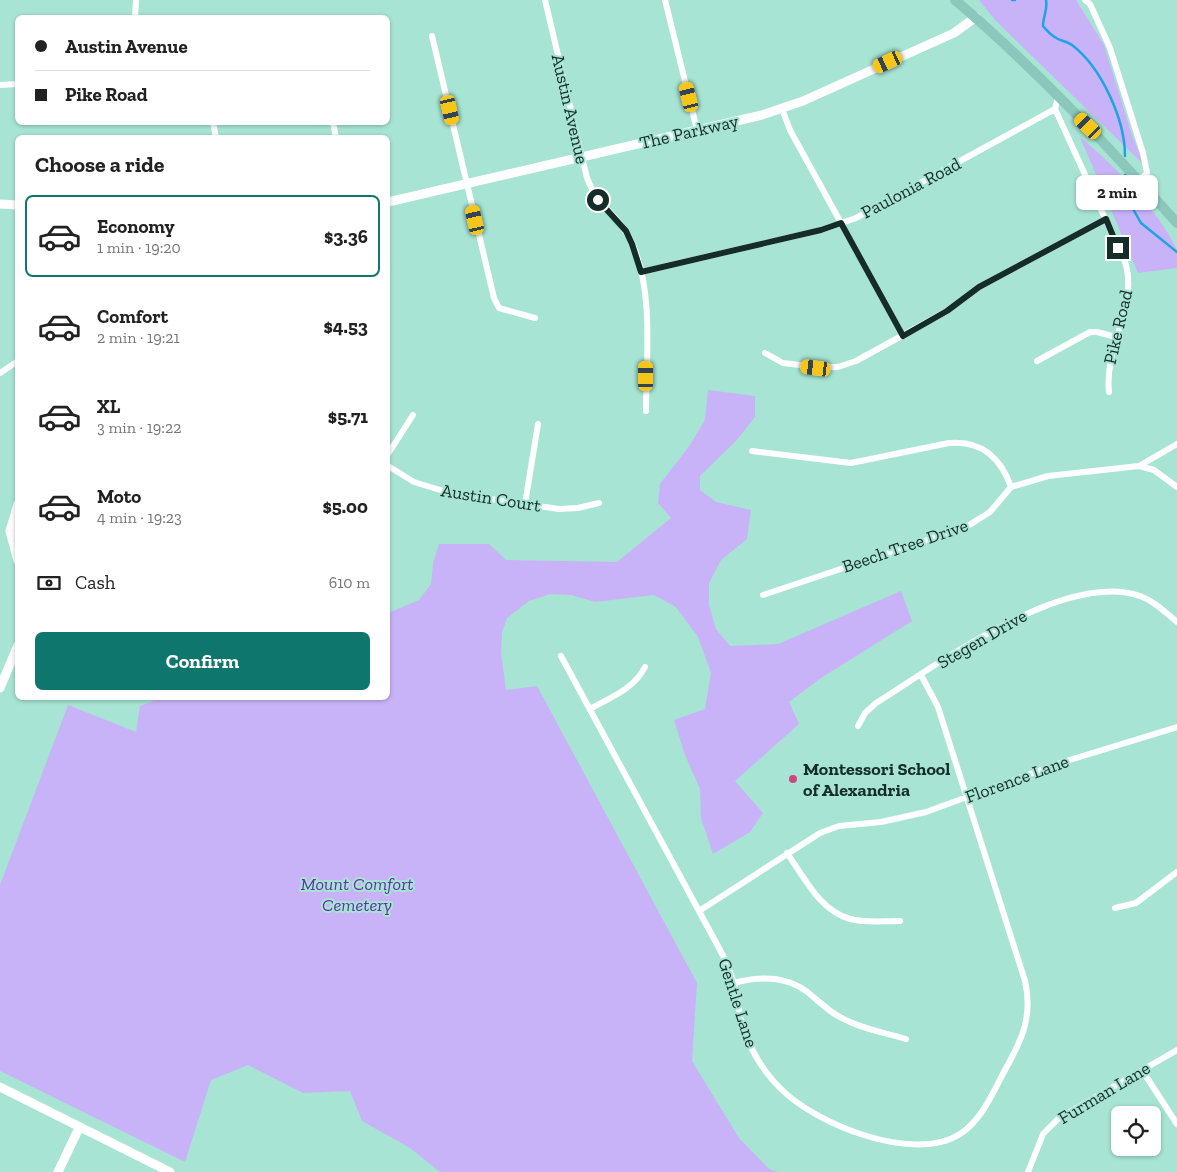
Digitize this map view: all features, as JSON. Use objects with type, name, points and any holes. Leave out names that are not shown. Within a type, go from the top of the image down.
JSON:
[{"type":"main road","points":[[955,0],[976,17],[1088,126],[1177,223]]},
{"type":"street","points":[[135,15],[136,0]]},
{"type":"street","name":"Austin Avenue","points":[[545,0],[590,187],[603,207],[626,231],[641,272],[646,305],[646,411]]},
{"type":"street","points":[[665,0],[697,130]]},
{"type":"street","points":[[1089,1],[1110,48],[1147,168],[1146,173],[1139,181]]},
{"type":"street","name":"The Parkway","points":[[390,202],[782,109],[954,33],[976,17]]},
{"type":"street","points":[[432,36],[494,298],[499,308],[535,318]]},
{"type":"street","points":[[0,84],[15,84]]},
{"type":"street","points":[[1056,108],[1058,98]]},
{"type":"street","name":"Pike Road","points":[[1056,108],[1125,262],[1129,279],[1127,297],[1108,369],[1109,392]]},
{"type":"street","name":"Paulonia Road","points":[[641,272],[821,230],[841,223],[864,213],[1056,108]]},
{"type":"street","points":[[782,109],[790,130],[903,336]]},
{"type":"street","points":[[0,204],[15,205]]},
{"type":"street","points":[[765,353],[783,363],[833,367],[856,361],[947,311],[979,287],[1106,219]]},
{"type":"street","points":[[1037,361],[1090,332],[1098,332],[1116,337]]},
{"type":"street","points":[[0,373],[15,362]]},
{"type":"street","points":[[390,451],[414,415]]},
{"type":"street","points":[[525,504],[538,424]]},
{"type":"street","points":[[752,451],[851,463],[949,443],[965,443],[984,449],[994,456],[1006,472],[1011,487],[1048,476],[1139,466],[1154,470],[1177,487]]},
{"type":"street","points":[[1139,466],[1177,444]]},
{"type":"street","name":"Austin Court","points":[[390,467],[414,482],[436,490],[569,509],[599,503]]},
{"type":"street","name":"Beech Tree Drive","points":[[763,594],[966,527],[990,512],[1011,487]]},
{"type":"street","points":[[15,511],[10,531],[15,554]]},
{"type":"street","name":"Stegen Drive","points":[[858,726],[865,713],[876,703],[1009,621],[1042,607],[1068,599],[1104,593],[1130,594],[1151,601],[1177,622]]},
{"type":"street","points":[[0,688],[15,651]]},
{"type":"street","name":"Gentle Lane","points":[[561,656],[719,948],[734,984],[743,1027],[757,1059],[780,1088],[809,1112],[845,1128],[911,1146],[939,1143],[965,1130],[981,1112],[1019,1046],[1026,1026],[1029,1005],[1025,981],[938,707],[921,675]]},
{"type":"street","points":[[590,709],[630,687],[645,667]]},
{"type":"street","name":"Florence Lane","points":[[699,911],[812,837],[830,829],[905,818],[1063,762],[1177,727]]},
{"type":"street","points":[[788,853],[820,900],[834,912],[851,920],[900,922]]},
{"type":"street","points":[[1115,908],[1136,903],[1177,872]]},
{"type":"street","points":[[734,984],[761,978],[785,981],[805,991],[828,1010],[849,1022],[906,1039]]},
{"type":"street","name":"Furman Lane","points":[[1028,1172],[1043,1134],[1059,1118],[1177,1050]]},
{"type":"street","points":[[1142,1070],[1177,1124]]},
{"type":"street","points":[[0,1087],[170,1172]]},
{"type":"street","points":[[58,1172],[79,1128]]},
{"type":"green space","points":[[979,0],[1076,0],[1104,45],[1132,135],[1144,165],[995,20]]},
{"type":"green space","points":[[1080,137],[1134,188],[1158,218],[1176,248],[1177,268],[1138,273]]},
{"type":"green space","name":"Mount Comfort Cemetery","points":[[708,390],[755,396],[755,417],[736,441],[700,476],[700,490],[716,502],[751,510],[747,539],[721,560],[709,583],[709,605],[716,629],[730,646],[778,644],[901,591],[912,621],[821,678],[789,702],[799,724],[735,781],[763,813],[750,832],[713,854],[701,818],[700,789],[685,755],[674,720],[705,709],[711,673],[698,637],[676,607],[654,595],[595,602],[571,595],[550,594],[529,601],[507,618],[502,632],[501,652],[506,690],[537,686],[697,983],[692,1061],[739,1138],[769,1169],[777,1172],[440,1172],[410,1148],[362,1121],[350,1091],[303,1093],[248,1065],[211,1080],[185,1162],[0,1071],[0,885],[68,705],[136,732],[140,706],[156,700],[390,700],[390,612],[419,600],[431,584],[433,563],[439,544],[489,544],[506,560],[617,562],[671,518],[658,503],[660,484],[690,445],[705,420]]},
{"type":"waterway","points":[[1046,0],[1043,26],[1048,32],[1070,44],[1083,55],[1102,80],[1121,126],[1125,156]]},
{"type":"waterway","points":[[1125,175],[1125,195],[1141,223],[1177,252]]},
{"type":"place","name":"Montessori School of Alexandria","points":[[793,779]]},
{"type":"route","points":[[598,200],[626,231],[641,272],[821,230],[841,223],[903,336],[947,311],[979,287],[1106,219],[1118,248]]}]
